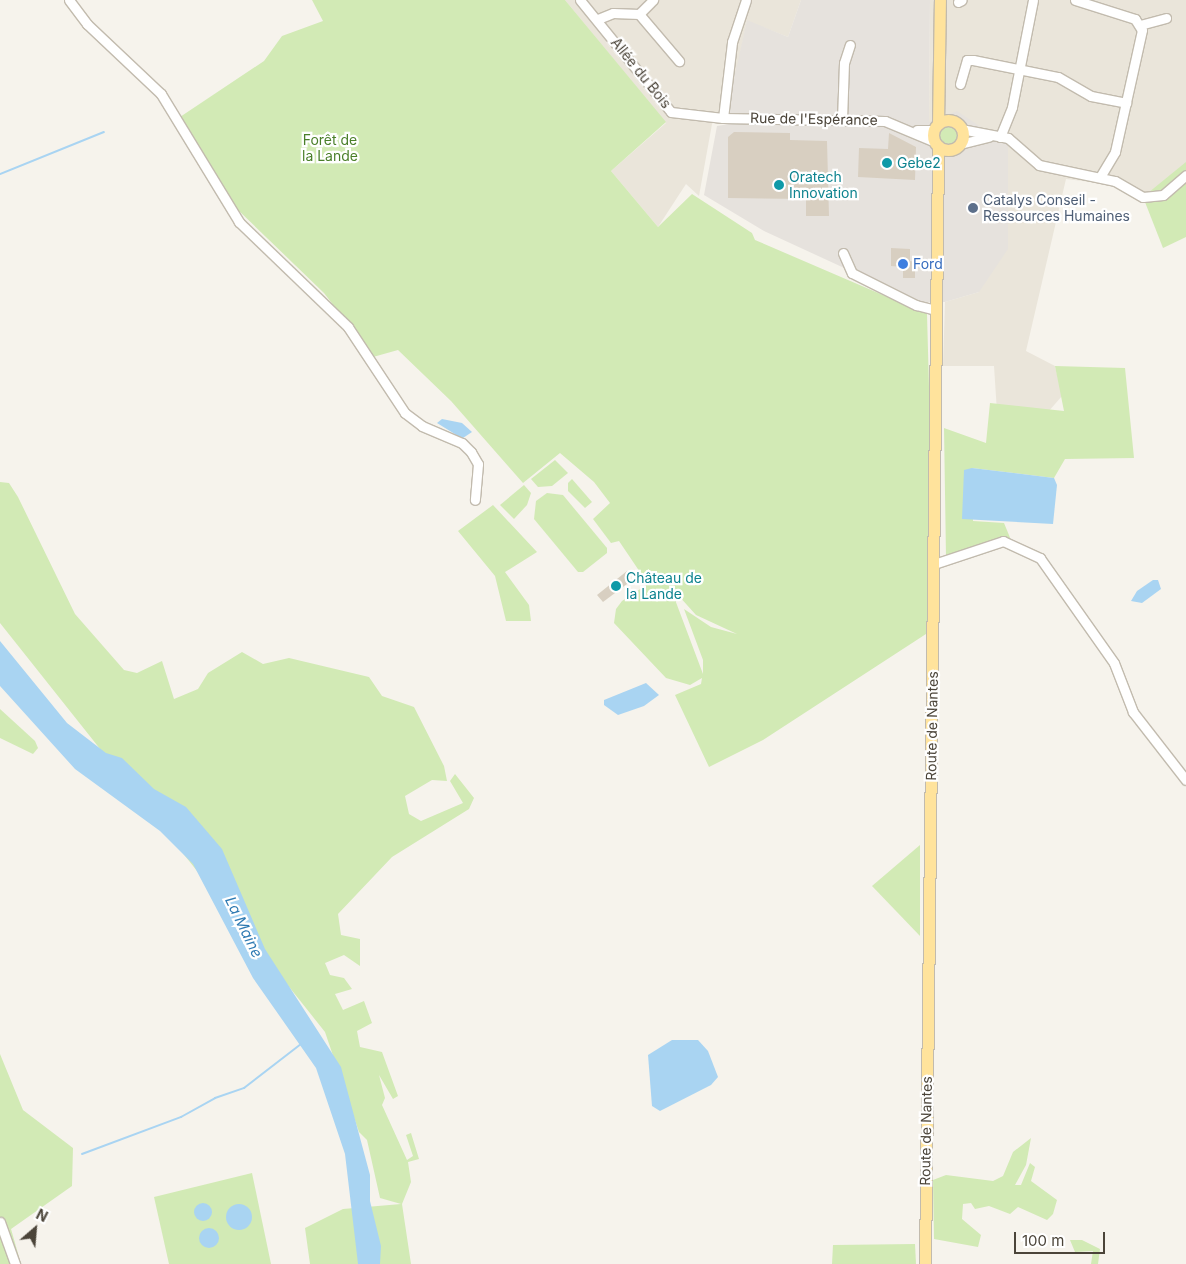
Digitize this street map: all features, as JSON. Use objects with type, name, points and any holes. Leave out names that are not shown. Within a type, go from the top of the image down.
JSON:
[{"type":"main road","points":[[940,0],[939,95],[941,125],[961,129]]},
{"type":"main road","name":"Route de Nantes","points":[[925,1264],[938,188],[936,144],[941,125]]},
{"type":"main road","name":"Route de Nantes","points":[[938,188],[956,147],[961,129]]},
{"type":"main road","points":[[936,144],[956,147]]},
{"type":"street","points":[[69,0],[99,36],[161,94],[239,222],[348,327],[405,413],[422,426],[462,443],[471,452],[478,464],[475,500]]},
{"type":"street","name":"Allée du Bois","points":[[580,0],[598,19],[663,105],[680,114],[721,117]]},
{"type":"street","points":[[598,19],[613,13],[639,14],[653,0]]},
{"type":"street","points":[[721,117],[732,42],[746,0]]},
{"type":"street","points":[[956,147],[997,136],[1012,108],[1033,0]]},
{"type":"street","points":[[1075,0],[1126,15],[1140,25]]},
{"type":"street","points":[[639,14],[679,61]]},
{"type":"street","points":[[1140,25],[1166,18]]},
{"type":"street","points":[[1100,177],[1115,152],[1141,39],[1140,25]]},
{"type":"street","points":[[842,120],[844,63],[850,45]]},
{"type":"street","points":[[960,84],[967,60],[1064,79],[1091,96],[1126,103]]},
{"type":"street","name":"Rue de l'Espérance","points":[[721,117],[885,120],[909,129],[936,144]]},
{"type":"street","name":"Rue de l'Espérance","points":[[909,129],[941,125]]},
{"type":"street","points":[[961,129],[1012,140],[1039,165],[1100,177],[1150,198],[1171,191],[1186,175]]},
{"type":"street","points":[[844,252],[852,274],[909,302],[936,310]]},
{"type":"street","points":[[934,564],[1003,541],[1040,558],[1114,663],[1133,712],[1186,780]]},
{"type":"street","points":[[0,1222],[15,1264]]},
{"type":"shaded area","points":[[565,0],[801,0],[788,37],[747,21],[730,102],[712,124],[699,196],[686,184],[658,227],[611,171],[666,123]]},
{"type":"shaded area","points":[[801,0],[930,0],[929,122],[957,111],[1008,145],[1008,249],[979,292],[945,302],[918,302],[764,231],[704,195],[717,126],[729,124],[730,97],[747,20],[788,37]]},
{"type":"shaded area","points":[[930,0],[1186,0],[1186,184],[1160,210],[1116,185],[1066,179],[1026,351],[1055,366],[1062,396],[1034,428],[997,412],[994,366],[943,366],[945,302],[979,292],[929,122]]},
{"type":"green space","name":"Forêt de la Lande","points":[[312,0],[565,0],[666,122],[611,171],[658,227],[692,194],[752,233],[755,240],[927,314],[934,568],[926,634],[763,740],[709,767],[675,695],[701,684],[702,678],[690,685],[666,678],[614,623],[616,609],[622,601],[648,584],[619,541],[611,543],[593,519],[610,503],[594,482],[560,453],[523,483],[451,401],[398,350],[373,357],[324,293],[237,209],[177,119],[264,61],[282,36],[323,21]],"holes":[[[678,595],[696,615],[737,634],[711,627],[684,609],[703,660],[703,674],[674,597]]]},
{"type":"green space","points":[[944,125],[952,125],[958,131],[958,139],[952,145],[944,145],[938,139],[938,131]]},
{"type":"green space","points":[[1186,162],[1186,237],[1163,248],[1143,197]]},
{"type":"green space","points":[[1055,366],[1125,368],[1134,458],[1065,459],[1054,478],[972,468],[973,521],[1004,523],[1011,540],[997,539],[946,557],[944,428],[986,443],[990,403],[1064,411]]},
{"type":"green space","points":[[555,460],[568,473],[552,486],[538,487],[531,479]]},
{"type":"green space","points":[[572,479],[592,502],[585,508],[568,491],[568,483]]},
{"type":"green space","points":[[0,482],[9,483],[18,497],[75,614],[124,670],[137,673],[162,661],[174,699],[198,689],[208,673],[242,652],[263,664],[289,658],[369,677],[382,696],[414,707],[444,766],[447,781],[432,780],[405,796],[409,814],[421,821],[463,803],[450,781],[455,774],[474,798],[469,809],[392,857],[338,914],[341,935],[360,939],[360,966],[344,955],[325,963],[330,975],[344,978],[352,989],[335,994],[343,1010],[364,1001],[372,1023],[357,1031],[360,1047],[382,1052],[398,1096],[393,1099],[379,1075],[385,1098],[382,1105],[407,1160],[413,1156],[406,1135],[411,1133],[419,1159],[408,1162],[411,1182],[402,1204],[411,1264],[310,1264],[305,1228],[343,1209],[401,1204],[380,1198],[367,1140],[359,1132],[325,1032],[0,623]]},
{"type":"green space","points":[[524,485],[531,493],[527,505],[514,519],[500,505]]},
{"type":"green space","points":[[547,493],[563,495],[607,548],[607,553],[583,572],[578,572],[534,519],[536,501]]},
{"type":"green space","points":[[493,505],[537,552],[505,572],[529,605],[531,621],[506,621],[495,576],[458,531]]},
{"type":"green space","points":[[0,709],[35,741],[38,748],[33,754],[0,738]]},
{"type":"green space","points":[[920,845],[920,936],[872,886]]},
{"type":"green space","points":[[0,1054],[23,1110],[73,1148],[72,1186],[11,1229],[21,1264],[0,1264]]},
{"type":"green space","points":[[1031,1138],[1026,1165],[1015,1185],[1021,1185],[1030,1163],[1035,1167],[1031,1181],[1057,1200],[1053,1214],[1047,1220],[1018,1207],[1010,1214],[989,1206],[975,1209],[971,1203],[963,1204],[962,1219],[981,1235],[978,1247],[934,1239],[933,1180],[946,1175],[993,1181],[1003,1176],[1013,1152]]},
{"type":"green space","points":[[252,1173],[271,1264],[169,1264],[154,1197]]},
{"type":"green space","points":[[1070,1240],[1082,1240],[1100,1249],[1098,1264],[1091,1264],[1093,1251],[1075,1252]]},
{"type":"green space","points":[[915,1244],[916,1264],[832,1264],[833,1245]]},
{"type":"water","points":[[442,419],[462,423],[472,432],[463,438],[458,436],[437,423]]},
{"type":"water","points":[[972,468],[1054,478],[1057,485],[1053,524],[962,519],[964,470]]},
{"type":"water","points":[[1153,580],[1158,580],[1161,589],[1142,603],[1131,601],[1137,591]]},
{"type":"water","name":"La Maine","points":[[0,641],[67,723],[106,753],[122,758],[154,789],[186,807],[222,849],[265,949],[341,1067],[370,1175],[370,1201],[381,1246],[380,1264],[358,1264],[345,1154],[316,1068],[253,978],[193,864],[160,831],[75,769],[0,686]]},
{"type":"water","points":[[646,683],[659,695],[644,706],[618,715],[604,705],[604,700]]},
{"type":"water","points":[[672,1040],[698,1040],[708,1051],[718,1077],[711,1085],[660,1111],[652,1106],[648,1055]]},
{"type":"water","points":[[203,1203],[209,1206],[212,1212],[209,1218],[203,1221],[197,1218],[194,1212],[197,1206]]},
{"type":"water","points":[[239,1204],[248,1208],[252,1217],[248,1226],[239,1230],[230,1226],[226,1217],[230,1208]]},
{"type":"water","points":[[209,1228],[216,1231],[219,1238],[216,1245],[209,1248],[202,1245],[199,1238],[202,1231]]},
{"type":"building","name":"Oratech Innovation","points":[[734,132],[790,133],[790,140],[827,141],[829,216],[806,216],[806,199],[728,198],[728,137]]},
{"type":"building","name":"Gebe2","points":[[889,133],[916,147],[915,180],[858,177],[859,148],[888,149]]},
{"type":"building","name":"Ford","points":[[891,248],[910,249],[910,261],[915,262],[915,278],[903,278],[903,267],[891,266]]},
{"type":"building","name":"Château de la Lande","points":[[627,571],[631,581],[603,602],[597,595]]},
{"type":"waterway","points":[[0,174],[104,132]]},
{"type":"waterway","points":[[82,1154],[181,1117],[215,1098],[244,1088],[301,1044]]},
{"type":"place","name":"Gebe2","points":[[887,163]]},
{"type":"place","name":"Oratech Innovation","points":[[779,185]]},
{"type":"place","name":"Catalys Conseil - Ressources Humaines","points":[[973,208]]},
{"type":"place","name":"Ford","points":[[903,264]]},
{"type":"place","name":"Château de la Lande","points":[[616,586]]}]
